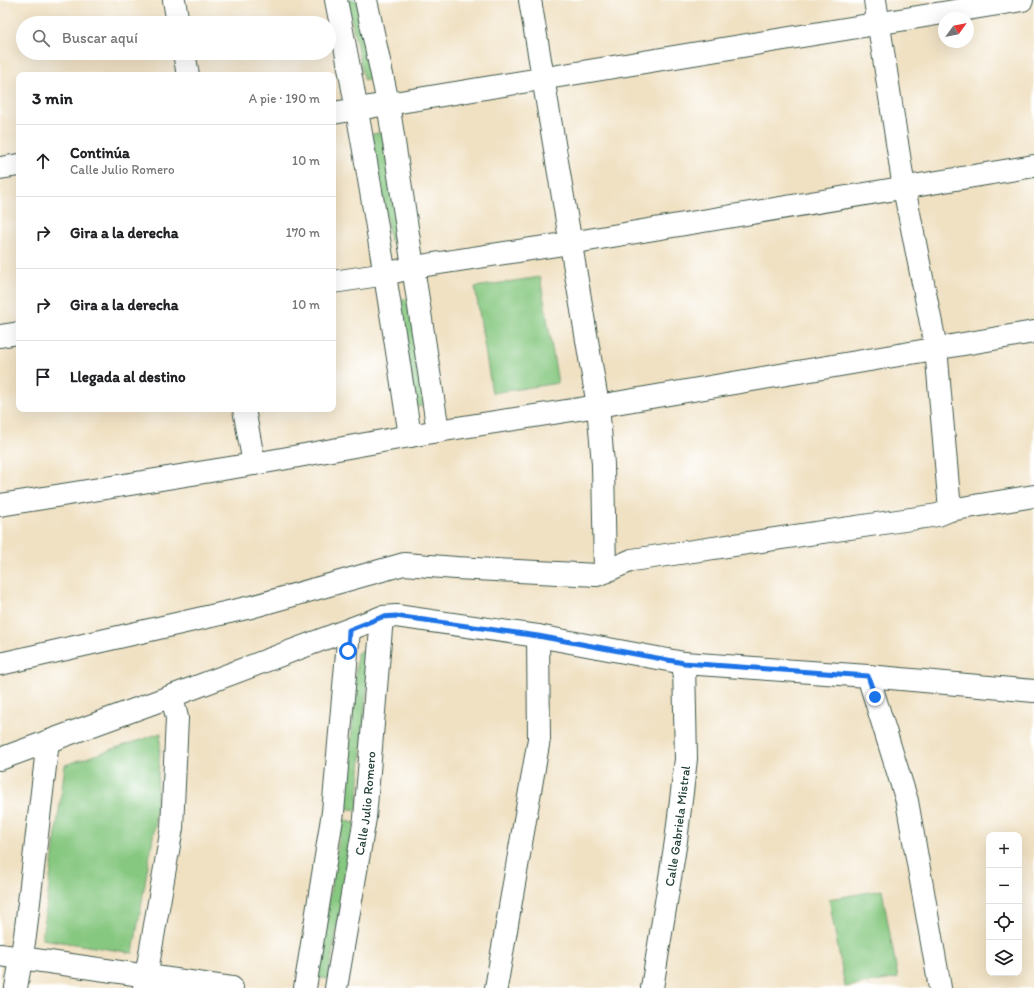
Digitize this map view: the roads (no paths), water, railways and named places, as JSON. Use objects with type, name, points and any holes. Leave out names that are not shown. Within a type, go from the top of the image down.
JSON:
[{"type":"street","points":[[174,0],[177,16]]},
{"type":"street","points":[[336,0],[358,109],[386,274],[410,436]]},
{"type":"street","points":[[366,0],[388,104],[438,431]]},
{"type":"street","points":[[530,0],[598,406],[603,464],[605,572]]},
{"type":"street","points":[[874,0],[904,188],[936,348],[950,510]]},
{"type":"street","points":[[336,113],[1022,0]]},
{"type":"street","points":[[185,60],[187,72]]},
{"type":"street","points":[[0,168],[16,165]]},
{"type":"street","points":[[336,282],[386,274],[414,267],[570,243],[1034,166]]},
{"type":"street","points":[[0,505],[254,464],[438,431],[598,406],[1034,332]]},
{"type":"street","points":[[0,336],[16,333]]},
{"type":"street","points":[[245,412],[254,464]]},
{"type":"street","points":[[0,664],[251,607],[404,564],[597,575],[632,560],[938,515],[950,510],[1034,496]]},
{"type":"street","points":[[0,759],[382,617],[396,616],[538,636],[684,663],[868,676],[1034,691]]},
{"type":"street","name":"Calle Julio Romero","points":[[336,988],[365,818],[382,617]]},
{"type":"street","points":[[305,988],[333,812],[349,630]]},
{"type":"street","points":[[496,988],[539,739],[538,636]]},
{"type":"street","name":"Calle Gabriela Mistral","points":[[652,988],[676,841],[686,759],[684,663]]},
{"type":"street","points":[[868,676],[907,801],[940,988]]},
{"type":"street","points":[[145,982],[172,828],[177,718],[172,696]]},
{"type":"street","points":[[16,988],[10,957],[26,928],[48,741]]},
{"type":"street","points":[[10,957],[145,982],[232,988]]}]
